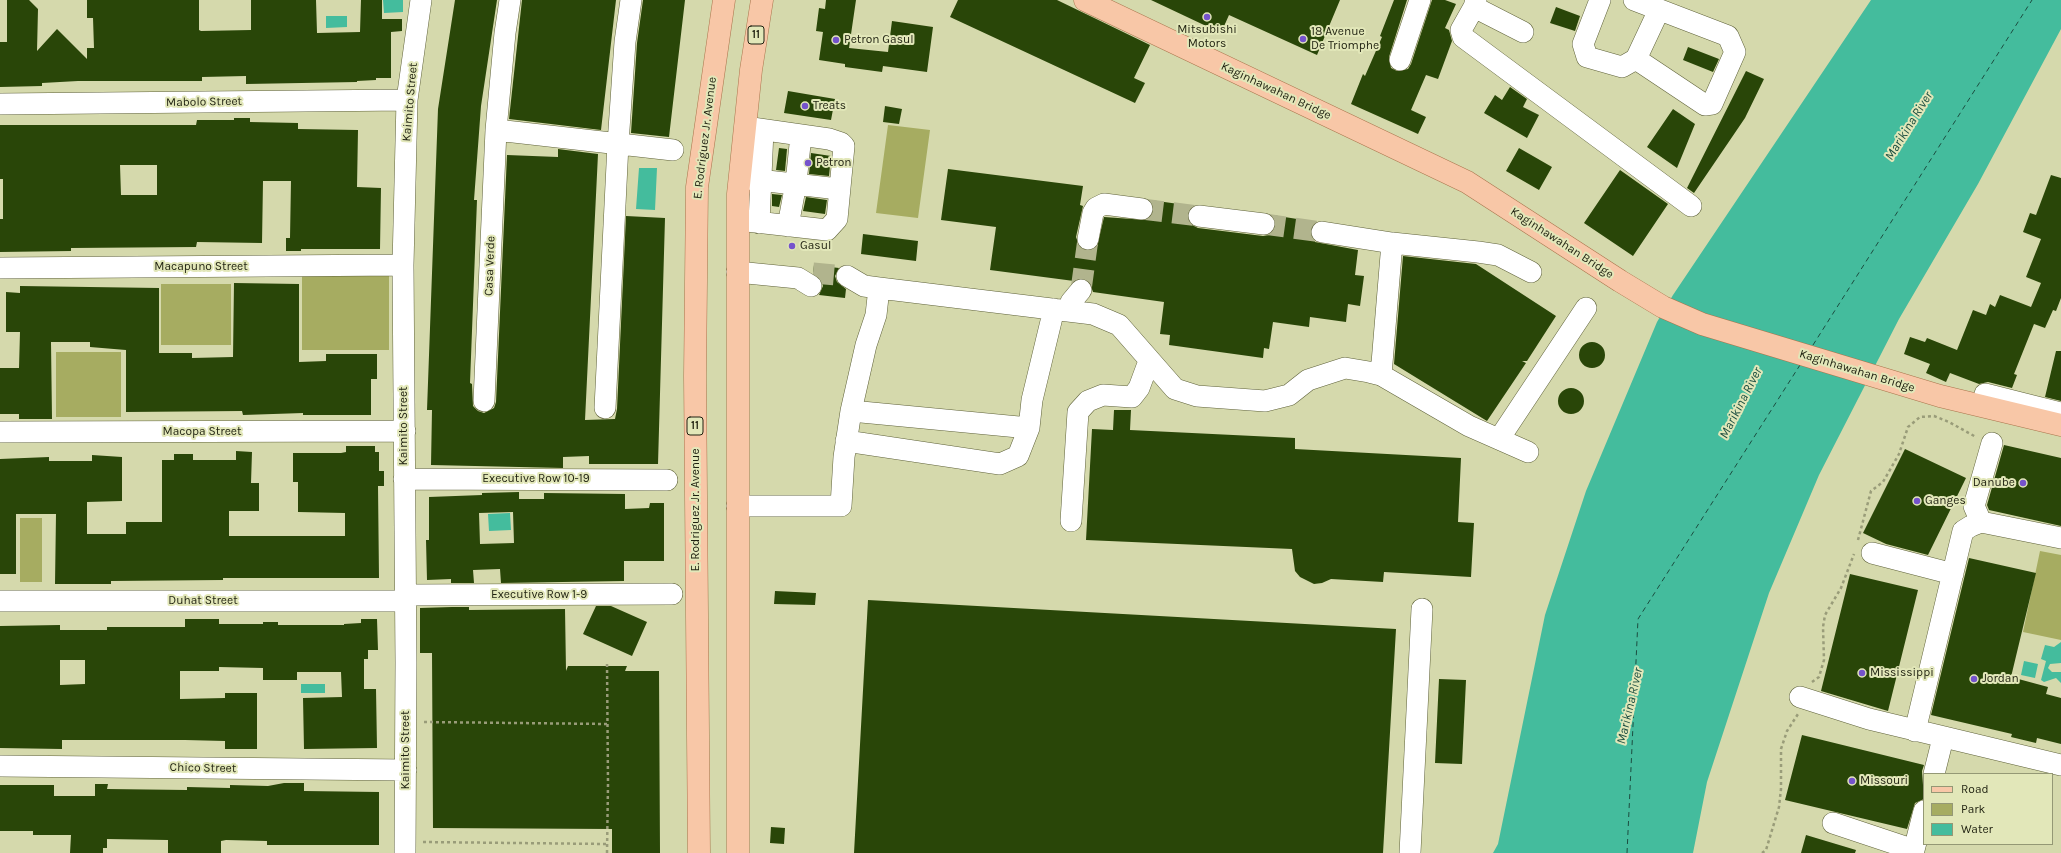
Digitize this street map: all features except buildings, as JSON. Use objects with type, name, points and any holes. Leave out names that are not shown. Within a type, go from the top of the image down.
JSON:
[{"type":"main road","name":"E. Rodriguez Jr. Avenue","points":[[699,853],[695,384],[697,187],[724,0]]},
{"type":"main road","name":"11","points":[[738,853],[737,272],[748,222],[754,128],[751,70],[762,0]]},
{"type":"main road","name":"Kaginhawahan Bridge","points":[[1085,0],[1467,182],[1620,281],[1663,307],[1702,324],[1940,396],[2061,425]]},
{"type":"street","name":"Kaimito Street","points":[[405,848],[405,431],[402,265],[408,100],[421,0]]},
{"type":"street","name":"Casa Verde","points":[[484,401],[496,130],[505,33],[510,0]]},
{"type":"street","points":[[605,408],[618,144],[625,42],[631,0]]},
{"type":"street","points":[[1400,60],[1420,0]]},
{"type":"street","points":[[1600,0],[1582,44],[1587,57],[1622,67],[1636,59],[1659,10]]},
{"type":"street","points":[[1634,0],[1728,36],[1735,52],[1712,104],[1705,105],[1636,59]]},
{"type":"street","points":[[1523,32],[1475,3],[1461,30],[1463,37],[1691,206]]},
{"type":"street","name":"Mabolo Street","points":[[0,104],[408,100]]},
{"type":"street","points":[[748,222],[827,230],[837,219],[844,146],[836,140],[754,128]]},
{"type":"street","points":[[496,130],[673,150]]},
{"type":"street","points":[[788,226],[796,184],[801,135]]},
{"type":"street","points":[[750,179],[839,189]]},
{"type":"street","points":[[1088,239],[1093,213],[1096,208],[1104,204],[1142,209]]},
{"type":"street","points":[[1199,216],[1264,224]]},
{"type":"street","points":[[1322,232],[1392,243],[1498,255],[1531,272]]},
{"type":"street","points":[[1381,375],[1392,243]]},
{"type":"street","name":"Macapuno Street","points":[[0,268],[402,265]]},
{"type":"street","points":[[737,272],[807,279]]},
{"type":"street","points":[[737,506],[841,506],[850,411],[866,345],[876,315],[859,285],[1093,314],[1119,325],[1175,390],[1197,396],[1265,401],[1289,395],[1308,380],[1345,368],[1381,375],[1469,426],[1528,452]]},
{"type":"street","points":[[846,441],[1000,464],[1018,456],[1029,428],[1032,400],[1061,310],[1082,290]]},
{"type":"street","points":[[1498,439],[1586,308]]},
{"type":"street","points":[[1071,521],[1078,412],[1088,401],[1103,395],[1132,397],[1139,388],[1149,361]]},
{"type":"street","points":[[1985,394],[2061,413]]},
{"type":"street","points":[[850,411],[1029,428]]},
{"type":"street","name":"Macopa Street","points":[[0,432],[405,431]]},
{"type":"street","points":[[1981,522],[1974,506],[1992,443]]},
{"type":"street","name":"Executive Row 10-19","points":[[404,479],[668,480]]},
{"type":"street","points":[[1915,731],[1963,531],[1981,522],[2061,538]]},
{"type":"street","points":[[1861,548],[1953,574]]},
{"type":"street","name":"Executive Row 1-9","points":[[405,598],[672,594]]},
{"type":"street","name":"Duhat Street","points":[[0,601],[405,598]]},
{"type":"street","points":[[1410,853],[1422,609]]},
{"type":"street","points":[[1800,697],[1869,719],[1915,731],[2061,765]]},
{"type":"street","points":[[1934,773],[1943,738]]},
{"type":"street","name":"Chico Street","points":[[0,766],[406,770]]},
{"type":"street","points":[[1833,823],[1912,851],[1923,814]]},
{"type":"path","points":[[1762,853],[1766,850],[1779,807],[1782,789],[1782,748],[1787,731],[1797,717],[1800,697],[1808,686],[1819,677],[1824,660],[1823,627],[1825,616],[1861,548],[1871,491],[1883,482],[1902,447],[1908,428],[1920,418],[1934,416],[1949,422],[1972,436],[1992,443]]},
{"type":"path","points":[[607,662],[607,853]]},
{"type":"path","points":[[406,722],[607,724]]},
{"type":"path","points":[[405,848],[607,844]]},
{"type":"green space","points":[[888,125],[930,130],[918,218],[876,213]]},
{"type":"green space","points":[[302,274],[389,274],[389,350],[302,350]]},
{"type":"green space","points":[[161,284],[231,284],[231,345],[161,345]]},
{"type":"green space","points":[[56,352],[121,352],[121,417],[56,417]]},
{"type":"green space","points":[[20,518],[42,518],[42,582],[20,582]]},
{"type":"green space","points":[[2040,551],[2061,555],[2061,640],[2023,632]]},
{"type":"water","points":[[383,0],[403,0],[403,12],[384,13]]},
{"type":"water","name":"Marikina River","points":[[1871,0],[2061,0],[2061,29],[1978,184],[1899,319],[1819,475],[1769,593],[1707,782],[1693,853],[1493,853],[1498,844],[1545,615],[1586,491],[1657,322],[1673,295]]},
{"type":"water","points":[[326,16],[347,16],[347,27],[326,28]]},
{"type":"water","points":[[639,168],[657,168],[655,210],[636,209]]},
{"type":"water","points":[[510,513],[511,530],[489,531],[488,514]]},
{"type":"water","points":[[2061,642],[2061,663],[2050,664],[2048,668],[2052,672],[2061,672],[2061,683],[2056,678],[2044,682],[2041,680],[2046,661],[2041,659],[2045,645],[2054,647]]},
{"type":"water","points":[[2024,661],[2038,664],[2035,678],[2021,675]]},
{"type":"water","points":[[301,684],[325,684],[325,693],[301,693]]},
{"type":"ferry route","points":[[1813,345],[2032,0]]},
{"type":"ferry route","points":[[1627,853],[1638,619],[1800,365]]},
{"type":"tunnel","points":[[1142,209],[1199,216]]},
{"type":"tunnel","points":[[1264,224],[1322,232]]},
{"type":"tunnel","points":[[1081,290],[1088,239]]},
{"type":"tunnel","points":[[813,273],[847,276]]},
{"type":"place","name":"Mitsubishi Motors","points":[[1207,17]]},
{"type":"place","name":"18 Avenue De Triomphe","points":[[1303,39]]},
{"type":"place","name":"Petron Gasul","points":[[836,40]]},
{"type":"place","name":"Treats","points":[[805,106]]},
{"type":"place","name":"Petron","points":[[808,163]]},
{"type":"place","name":"Gasul","points":[[792,246]]},
{"type":"place","name":"Danube","points":[[2023,483]]},
{"type":"place","name":"Ganges","points":[[1917,501]]},
{"type":"place","name":"Mississippi","points":[[1862,673]]},
{"type":"place","name":"Jordan","points":[[1974,679]]},
{"type":"place","name":"Missouri","points":[[1852,781]]}]
